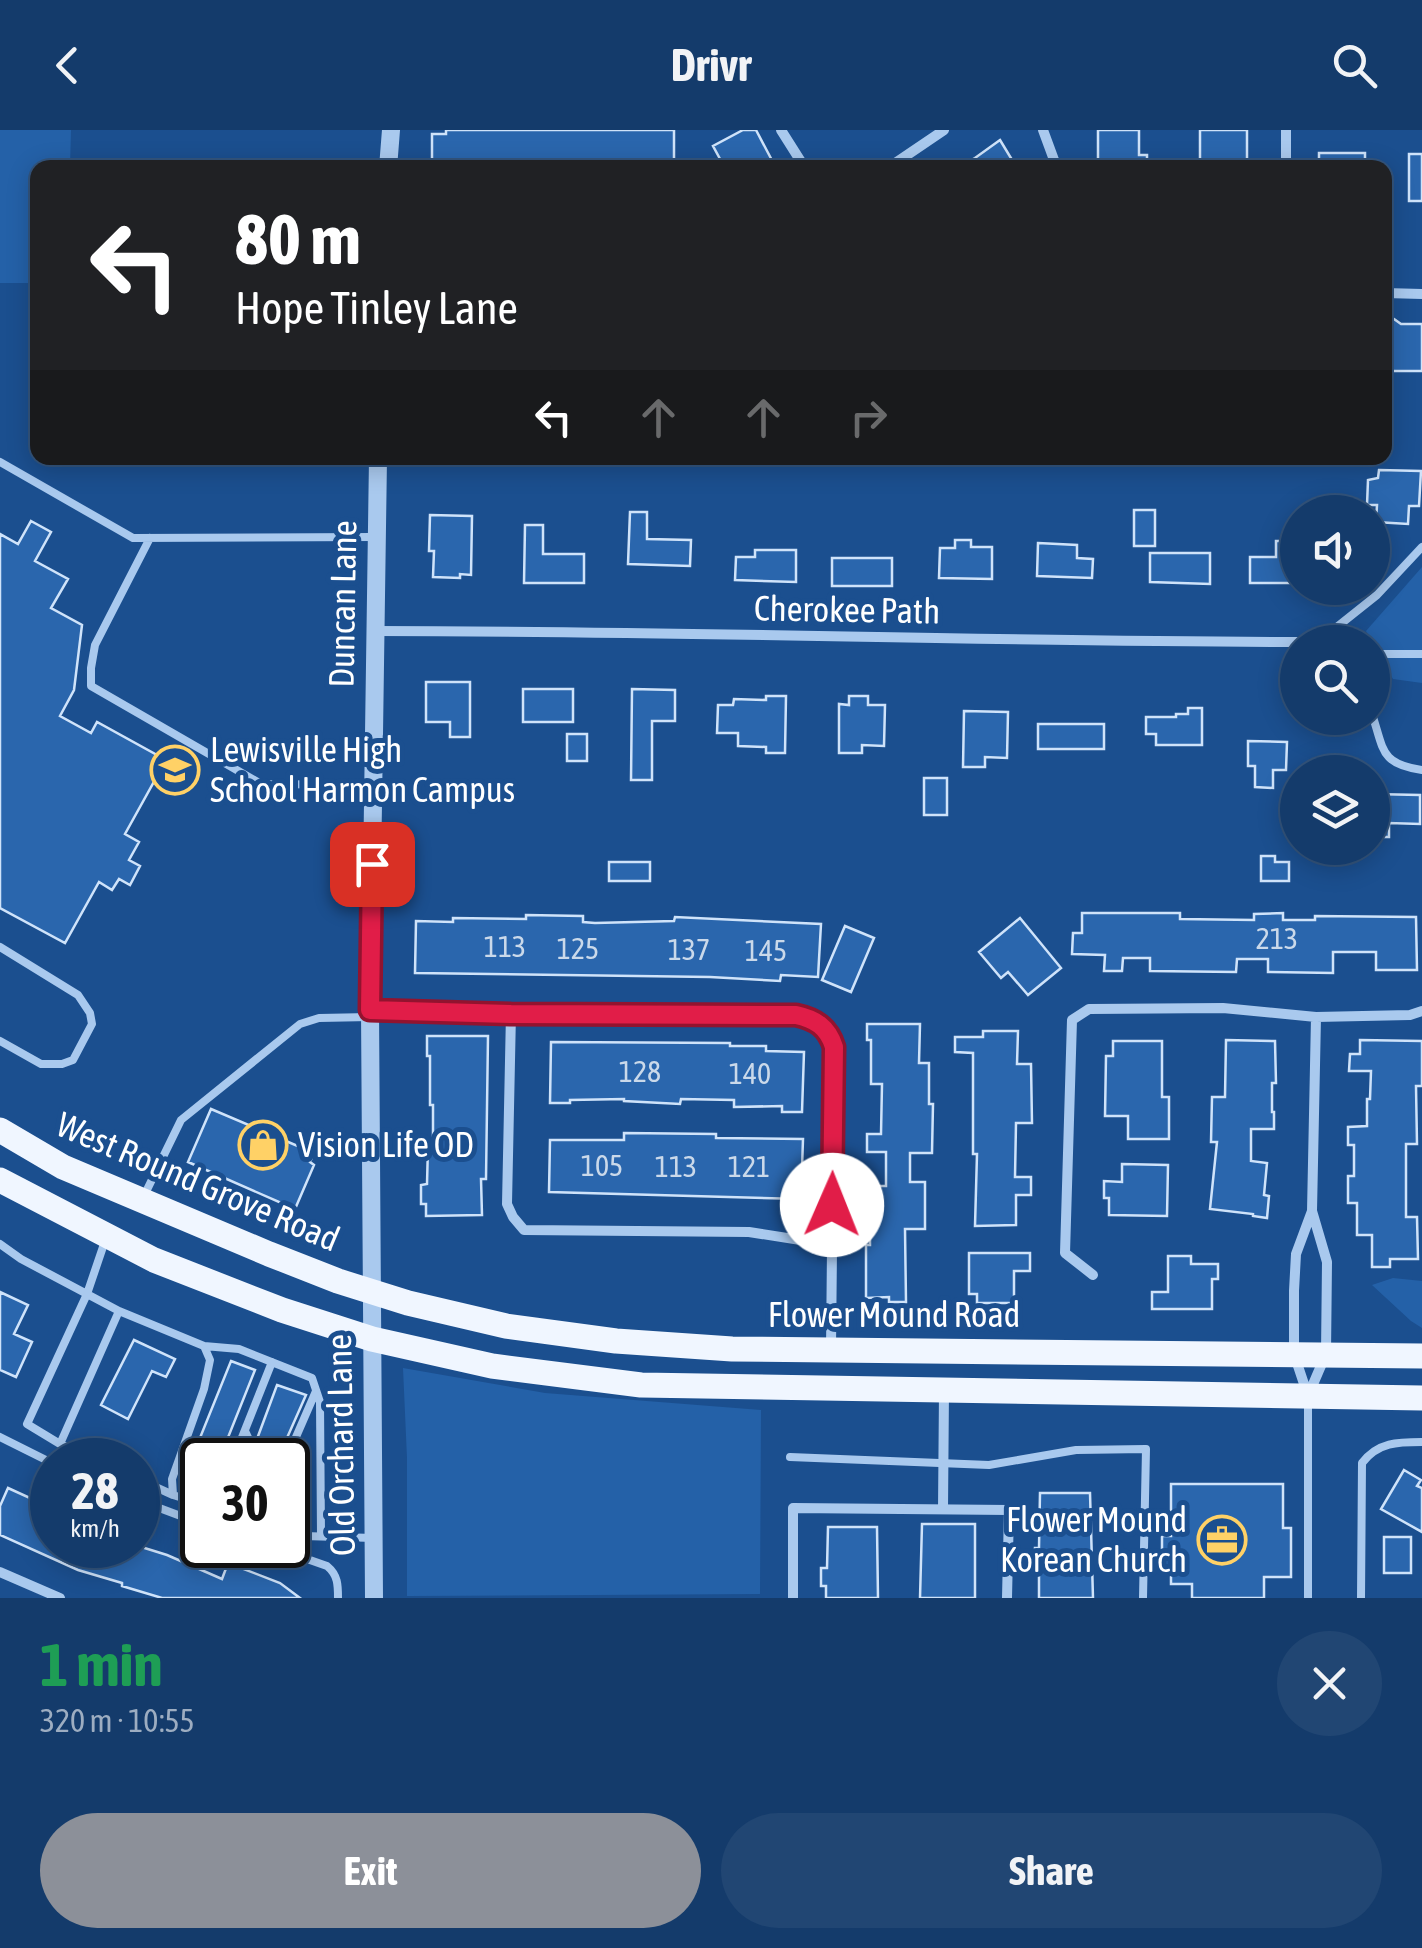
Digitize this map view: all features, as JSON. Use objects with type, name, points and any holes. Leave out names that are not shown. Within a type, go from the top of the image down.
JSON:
[{"type":"main road","name":"West Round Grove Road","points":[[0,1130],[63,1167],[269,1254],[372,1291]]},
{"type":"main road","points":[[0,1180],[154,1260],[264,1303],[381,1341]]},
{"type":"main road","name":"Flower Mound Road","points":[[372,1291],[470,1318],[585,1338],[732,1349],[1422,1356]]},
{"type":"main road","name":"Flower Mound Road","points":[[381,1341],[492,1366],[641,1386],[1422,1398]]},
{"type":"street","points":[[389,160],[391,130]]},
{"type":"street","points":[[781,130],[800,160]]},
{"type":"street","points":[[900,160],[944,130]]},
{"type":"street","points":[[1043,130],[1054,160]]},
{"type":"street","points":[[1286,130],[1286,160]]},
{"type":"street","points":[[1392,293],[1422,294]]},
{"type":"street","name":"Duncan Lane","points":[[372,1291],[370,1014],[378,465]]},
{"type":"street","name":"Cherokee Path","points":[[375,632],[1280,642]]},
{"type":"street","points":[[1093,1276],[1065,1253],[1072,1020],[1088,1008],[1223,1008],[1316,1016],[1410,1015],[1422,1011]]},
{"type":"street","points":[[370,1014],[796,1015],[815,1019],[831,1036],[834,1047],[832,1350]]},
{"type":"street","points":[[511,1014],[507,1204],[524,1230],[749,1232],[832,1244]]},
{"type":"street","points":[[1308,1396],[1326,1354],[1327,1262],[1312,1211],[1316,1016]]},
{"type":"street","points":[[1308,1396],[1294,1354],[1296,1254],[1312,1211]]},
{"type":"street","name":"Old Orchard Lane","points":[[372,1291],[381,1341],[374,1598]]},
{"type":"street","points":[[943,1509],[944,1390]]},
{"type":"street","points":[[793,1598],[793,1508],[1008,1510],[1008,1598]]},
{"type":"street","points":[[0,1572],[60,1598]]},
{"type":"lane","points":[[0,462],[133,538],[376,537]]},
{"type":"lane","points":[[150,538],[95,645],[91,686],[261,784],[373,785]]},
{"type":"lane","points":[[1339,625],[1377,595],[1422,547]]},
{"type":"lane","points":[[1390,654],[1422,654]]},
{"type":"lane","points":[[1379,735],[1386,756],[1393,763],[1422,770]]},
{"type":"lane","points":[[0,946],[78,995],[92,1024],[73,1060],[62,1064],[41,1064],[0,1041]]},
{"type":"lane","points":[[142,1201],[181,1120],[210,1096],[300,1024],[319,1018],[370,1014]]},
{"type":"lane","points":[[50,1438],[27,1424],[87,1294],[106,1236]]},
{"type":"lane","points":[[0,1244],[118,1311],[204,1346],[239,1349],[312,1378],[320,1402],[321,1536]]},
{"type":"lane","points":[[63,1438],[118,1311]]},
{"type":"lane","points":[[173,1495],[172,1479],[204,1389],[210,1360],[204,1346]]},
{"type":"lane","points":[[242,1438],[272,1362]]},
{"type":"lane","points":[[296,1438],[316,1391]]},
{"type":"lane","points":[[1308,1396],[1308,1598]]},
{"type":"lane","points":[[245,1431],[248,1438]]},
{"type":"lane","points":[[0,1437],[30,1452]]},
{"type":"lane","points":[[1361,1598],[1362,1463],[1379,1446],[1422,1442]]},
{"type":"lane","points":[[790,1457],[989,1464],[1076,1450],[1146,1449],[1143,1598]]},
{"type":"lane","points":[[160,1489],[180,1497]]},
{"type":"lane","points":[[310,1536],[374,1538]]},
{"type":"lane","points":[[310,1560],[333,1571],[338,1598]]},
{"type":"shaded area","points":[[0,130],[71,130],[70,160],[30,160],[30,283],[0,283]]},
{"type":"shaded area","points":[[1422,567],[1422,683],[1393,679],[1390,674],[1390,625],[1371,625]]},
{"type":"shaded area","points":[[1393,1278],[1422,1281],[1422,1328],[1372,1285]]},
{"type":"shaded area","points":[[403,1368],[545,1393],[761,1410],[760,1594],[407,1596]]},
{"type":"building","points":[[446,130],[674,130],[674,160],[432,160],[432,134],[446,134]]},
{"type":"building","points":[[743,130],[756,130],[772,160],[721,160],[713,146]]},
{"type":"building","points":[[1098,130],[1139,130],[1139,155],[1147,155],[1147,160],[1098,160]]},
{"type":"building","points":[[1200,130],[1247,130],[1247,160],[1200,160]]},
{"type":"building","points":[[1000,140],[1012,160],[971,160]]},
{"type":"building","points":[[1319,153],[1365,153],[1365,160],[1319,160]]},
{"type":"building","points":[[1409,154],[1422,154],[1422,201],[1409,201]]},
{"type":"building","points":[[1392,319],[1401,324],[1422,324],[1422,371],[1392,371]]},
{"type":"building","points":[[1379,470],[1421,471],[1419,506],[1409,506],[1408,524],[1390,523],[1390,495],[1367,495],[1368,480],[1378,478]]},
{"type":"building","points":[[1134,510],[1155,510],[1155,546],[1134,546]]},
{"type":"building","points":[[630,512],[647,512],[647,539],[691,540],[690,566],[628,564]]},
{"type":"building","points":[[430,515],[472,516],[471,575],[433,577]]},
{"type":"building","name":"Lewisville High School Harmon Campus","points":[[31,521],[51,532],[35,561],[68,579],[51,608],[82,625],[74,690],[60,716],[91,733],[97,722],[166,760],[125,834],[139,842],[129,860],[140,866],[130,885],[119,879],[112,890],[99,882],[65,943],[0,908],[0,534],[18,544]]},
{"type":"building","points":[[525,525],[543,525],[543,554],[584,554],[584,583],[524,583]]},
{"type":"building","points":[[955,540],[971,540],[971,547],[992,547],[992,579],[939,578],[940,548],[955,548]]},
{"type":"building","points":[[1276,541],[1280,541],[1280,583],[1250,583],[1250,557],[1276,557]]},
{"type":"building","points":[[1038,543],[1077,545],[1077,558],[1093,559],[1092,578],[1037,576]]},
{"type":"building","points":[[755,550],[796,550],[796,582],[735,580],[736,557],[755,557]]},
{"type":"building","points":[[1150,553],[1210,553],[1210,584],[1150,582]]},
{"type":"building","points":[[832,558],[892,558],[892,586],[832,586]]},
{"type":"building","points":[[426,682],[470,682],[470,737],[450,737],[450,722],[426,722]]},
{"type":"building","points":[[523,689],[573,689],[573,722],[523,722]]},
{"type":"building","points":[[632,689],[675,690],[675,721],[652,721],[652,780],[631,780]]},
{"type":"building","points":[[766,696],[786,696],[785,753],[766,753],[766,747],[738,746],[738,733],[717,733],[718,705],[733,705],[734,699],[766,700]]},
{"type":"building","points":[[849,696],[868,696],[868,705],[885,705],[884,746],[862,745],[862,753],[839,753],[839,704],[849,705]]},
{"type":"building","points":[[1188,708],[1202,708],[1202,745],[1156,745],[1156,734],[1146,734],[1146,717],[1176,717],[1188,714]]},
{"type":"building","points":[[964,711],[1008,712],[1007,758],[985,757],[985,767],[963,767]]},
{"type":"building","points":[[1038,724],[1104,724],[1104,749],[1038,749]]},
{"type":"building","points":[[567,734],[587,734],[587,761],[567,761]]},
{"type":"building","points":[[1248,741],[1287,742],[1287,755],[1280,755],[1280,770],[1273,770],[1273,788],[1255,787],[1255,766],[1248,766]]},
{"type":"building","points":[[924,778],[947,778],[947,815],[924,815]]},
{"type":"building","points":[[1390,794],[1420,795],[1420,824],[1390,823]]},
{"type":"building","points":[[1261,856],[1275,856],[1275,862],[1289,865],[1289,881],[1261,881]]},
{"type":"building","points":[[609,862],[650,862],[650,881],[609,881]]},
{"type":"building","points":[[1082,913],[1180,913],[1180,919],[1254,920],[1254,914],[1283,913],[1283,920],[1315,920],[1315,916],[1416,917],[1417,970],[1376,970],[1376,952],[1333,952],[1333,973],[1268,972],[1268,959],[1237,959],[1236,972],[1150,971],[1150,958],[1123,958],[1122,971],[1104,971],[1105,955],[1072,954],[1073,933],[1082,933]]},
{"type":"building","points":[[526,915],[583,916],[583,922],[595,923],[674,921],[675,917],[821,924],[818,977],[781,975],[780,981],[415,973],[416,921],[526,919]]},
{"type":"building","points":[[1020,918],[1061,968],[1028,995],[1008,972],[1001,978],[979,952]]},
{"type":"building","points":[[845,926],[874,938],[851,992],[822,980]]},
{"type":"building","points":[[867,1024],[920,1024],[919,1063],[929,1063],[932,1153],[910,1153],[910,1182],[925,1182],[925,1229],[905,1229],[906,1302],[889,1302],[889,1297],[866,1298],[870,1186],[886,1186],[886,1152],[867,1152],[867,1134],[881,1134],[882,1084],[871,1084]]},
{"type":"building","points":[[983,1031],[1018,1031],[1017,1064],[1031,1064],[1032,1123],[1016,1123],[1015,1177],[1031,1177],[1031,1195],[1016,1195],[1016,1225],[975,1226],[973,1053],[955,1052],[955,1037],[983,1037]]},
{"type":"building","points":[[427,1036],[488,1036],[482,1215],[426,1216],[426,1204],[421,1204],[421,1185],[427,1184],[428,1146],[433,1147]]},
{"type":"building","points":[[1226,1040],[1275,1041],[1274,1129],[1251,1129],[1251,1161],[1267,1163],[1267,1218],[1210,1209],[1217,1142],[1211,1142],[1212,1097],[1225,1097]]},
{"type":"building","points":[[1360,1040],[1422,1041],[1422,1086],[1416,1086],[1417,1144],[1406,1144],[1406,1217],[1417,1217],[1418,1259],[1390,1259],[1390,1267],[1372,1267],[1372,1235],[1357,1235],[1357,1203],[1348,1203],[1348,1176],[1354,1176],[1354,1145],[1348,1145],[1348,1127],[1367,1126],[1370,1099],[1371,1071],[1349,1071],[1350,1054],[1360,1054]]},
{"type":"building","points":[[1113,1041],[1162,1041],[1162,1097],[1169,1097],[1169,1139],[1128,1139],[1128,1116],[1105,1116],[1106,1056],[1113,1056]]},
{"type":"building","points":[[551,1042],[730,1043],[766,1046],[766,1051],[804,1052],[802,1112],[782,1112],[782,1106],[734,1107],[734,1100],[681,1099],[680,1104],[624,1099],[550,1103]]},
{"type":"building","points":[[211,1109],[314,1153],[310,1162],[314,1165],[295,1209],[188,1162]]},
{"type":"building","points":[[624,1133],[803,1139],[801,1199],[549,1192],[550,1140],[624,1140]]},
{"type":"building","points":[[1122,1164],[1168,1165],[1167,1216],[1109,1215],[1104,1181],[1122,1182]]},
{"type":"building","points":[[969,1253],[1030,1253],[1030,1271],[1014,1271],[1014,1303],[977,1303],[977,1294],[969,1294]]},
{"type":"building","points":[[1168,1256],[1191,1256],[1191,1264],[1218,1264],[1218,1279],[1212,1279],[1212,1309],[1152,1309],[1152,1292],[1168,1292]]},
{"type":"building","points":[[0,1292],[28,1305],[14,1334],[32,1342],[16,1377],[0,1370]]},
{"type":"building","points":[[134,1340],[175,1359],[166,1377],[152,1371],[128,1419],[101,1405]]},
{"type":"building","points":[[231,1361],[255,1370],[228,1438],[200,1438]]},
{"type":"building","points":[[277,1385],[306,1395],[287,1438],[257,1438]]},
{"type":"building","points":[[1404,1470],[1421,1480],[1417,1486],[1422,1488],[1422,1532],[1381,1509]]},
{"type":"building","points":[[1171,1484],[1283,1484],[1283,1528],[1291,1528],[1291,1577],[1264,1577],[1264,1598],[1192,1598],[1192,1584],[1171,1584],[1171,1567],[1162,1567],[1162,1536],[1171,1536]]},
{"type":"building","points":[[8,1488],[30,1498],[30,1548],[0,1535],[0,1506]]},
{"type":"building","points":[[1040,1493],[1090,1493],[1093,1598],[1039,1598],[1035,1548],[1039,1548]]},
{"type":"building","points":[[922,1524],[975,1524],[975,1598],[920,1598]]},
{"type":"building","points":[[828,1527],[877,1527],[878,1598],[826,1598],[821,1568],[827,1568]]},
{"type":"building","points":[[1384,1537],[1411,1537],[1411,1573],[1384,1573]]},
{"type":"building","points":[[160,1553],[180,1561],[180,1568],[197,1568],[222,1579],[226,1568],[241,1568],[280,1583],[300,1598],[162,1598],[74,1568],[160,1568]]},
{"type":"place","name":"Lewisville High School Harmon Campus","points":[[175,770]]},
{"type":"place","name":"Vision Life OD","points":[[263,1145]]},
{"type":"place","name":"Flower Mound Korean Church","points":[[1222,1540]]},
{"type":"route","points":[[372,864],[370,1010],[796,1015],[815,1019],[831,1036],[834,1047],[832,1205]]}]
